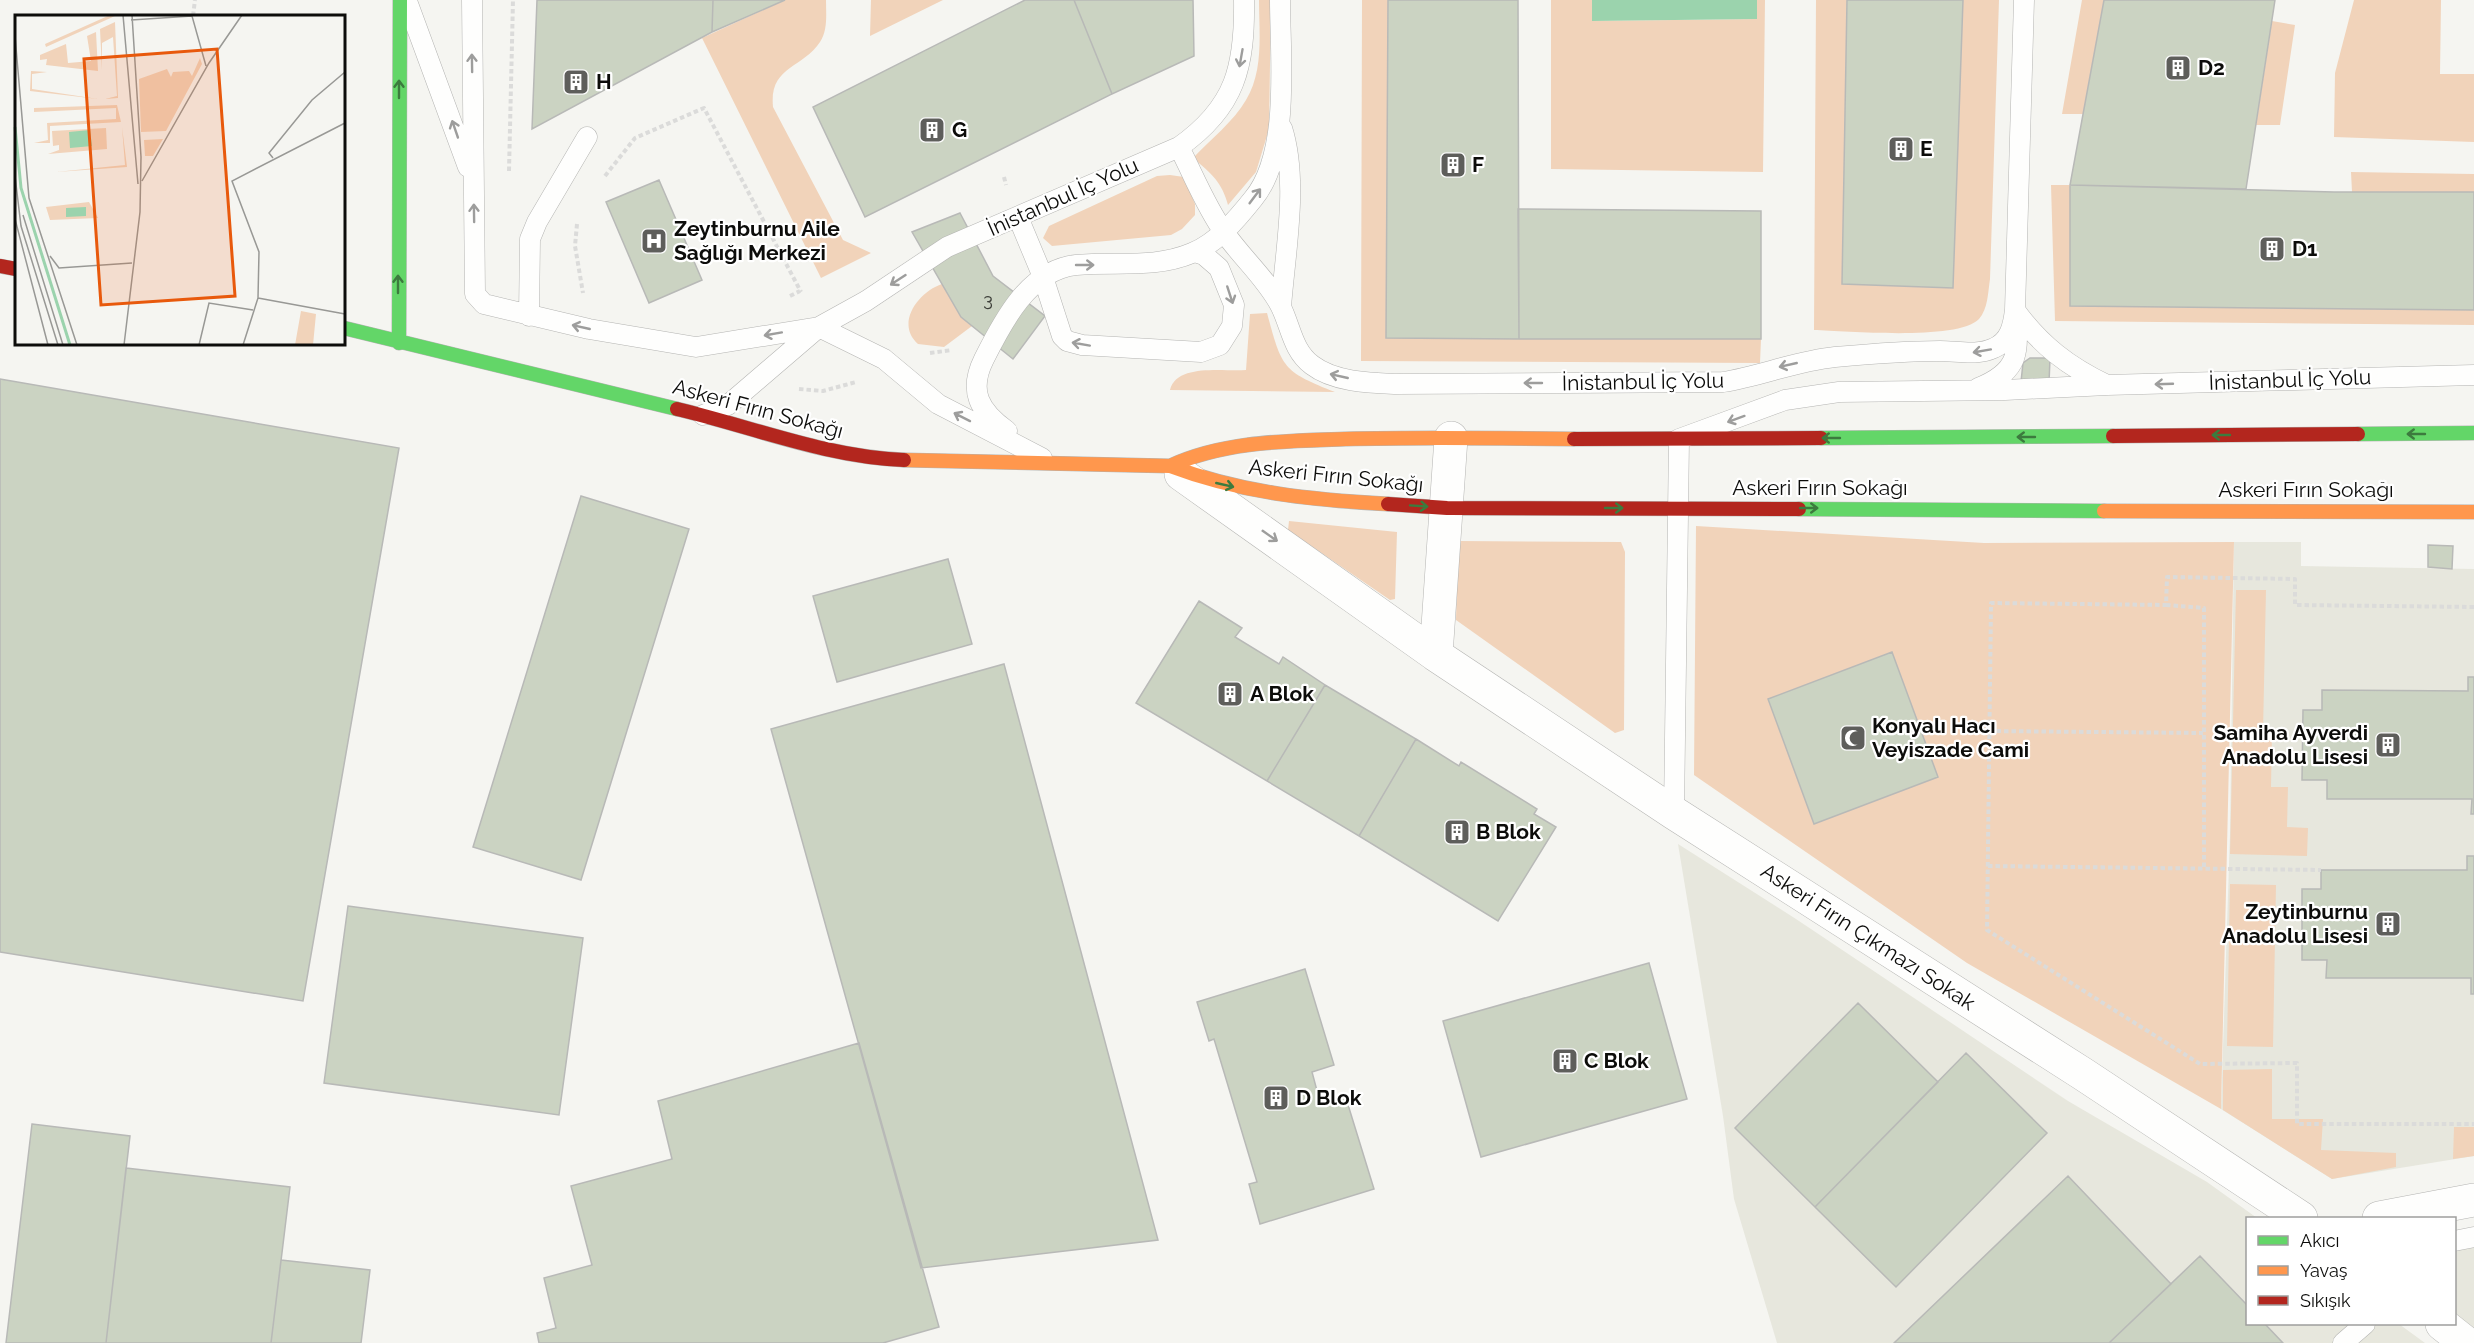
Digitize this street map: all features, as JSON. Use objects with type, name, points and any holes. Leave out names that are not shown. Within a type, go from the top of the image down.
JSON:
[{"type":"street","points":[[399,343],[400,0]]},
{"type":"street","points":[[0,266],[15,269]]},
{"type":"street","name":"Askeri Fırın Sokağı","points":[[345,328],[703,415],[808,446],[854,455],[902,460],[1170,466],[1195,477],[1237,488],[1282,495],[1447,508],[2474,512]]},
{"type":"street","name":"Askeri Fırın Sokağı","points":[[1170,466],[1197,453],[1290,441],[1451,438],[1679,439],[2474,433]]},
{"type":"street","points":[[1436,655],[1451,438]]},
{"type":"street","name":"Askeri Fırın Çıkmazı Sokak","points":[[1170,466],[1436,655],[1674,813],[2083,1074],[2301,1217]]},
{"type":"street","points":[[2384,1217],[2474,1200]]},
{"type":"street","points":[[2444,1325],[2466,1343]]},
{"type":"lane","points":[[406,0],[474,184]]},
{"type":"lane","points":[[472,0],[475,294],[484,304],[589,329],[696,347],[819,327],[884,359],[938,404],[1051,463]]},
{"type":"lane","name":"İnistanbul İç Yolu","points":[[819,327],[866,301],[947,247],[1179,147],[1210,120],[1236,82],[1244,35],[1244,0]]},
{"type":"lane","name":"İnistanbul İç Yolu","points":[[1051,463],[988,418],[978,399],[977,374],[1007,320],[1028,289],[1043,277],[1075,265],[1131,265],[1167,262],[1195,252],[1223,232],[1254,198],[1263,184],[1274,155],[1279,117],[1280,0]]},
{"type":"lane","name":"İnistanbul İç Yolu","points":[[1179,147],[1223,232],[1263,277],[1281,308],[1294,344],[1310,364],[1324,373],[1396,384],[1723,382],[1748,378],[1796,363],[1835,357],[1908,352],[1985,352],[2006,340],[2013,326],[2015,310],[2024,0]]},
{"type":"lane","name":"İnistanbul İç Yolu","points":[[1279,117],[1289,158],[1288,222],[1281,308]]},
{"type":"lane","points":[[529,316],[530,249],[533,231],[587,137]]},
{"type":"lane","points":[[1018,217],[1043,277],[1056,323],[1067,341],[1082,345],[1201,352],[1224,340],[1234,315],[1228,288],[1219,268],[1204,255],[1195,252]]},
{"type":"lane","name":"İnistanbul İç Yolu","points":[[2015,310],[2053,353],[2080,372],[2107,385]]},
{"type":"lane","name":"İnistanbul İç Yolu","points":[[1971,390],[1992,382],[2013,364],[2018,352],[2015,310]]},
{"type":"lane","points":[[703,415],[728,405],[819,327]]},
{"type":"lane","name":"İnistanbul İç Yolu","points":[[1679,439],[1785,400],[1839,392],[2474,375]]},
{"type":"lane","points":[[1674,813],[1680,508],[1679,439]]},
{"type":"lane","points":[[2456,1241],[2474,1237]]},
{"type":"lane","points":[[2343,1343],[2363,1325]]},
{"type":"path","points":[[193,15],[195,0]]},
{"type":"path","points":[[505,177],[510,168],[513,0]]},
{"type":"path","points":[[603,180],[635,138],[704,108],[800,291],[782,301]]},
{"type":"path","points":[[580,217],[576,227],[575,246],[584,298]]},
{"type":"path","points":[[2166,605],[2167,577],[2295,579],[2295,606],[2474,608]]},
{"type":"path","points":[[2204,869],[2204,608],[2166,605],[1990,603],[1987,930],[2199,1064],[2297,1063],[2297,1124],[2474,1124]]},
{"type":"path","points":[[1989,730],[2204,733]]},
{"type":"path","points":[[1988,866],[2321,870]]},
{"type":"shaded area","points":[[785,0],[826,0],[825,27],[823,37],[813,51],[788,69],[776,83],[773,107],[843,240],[871,253],[821,278],[702,38]]},
{"type":"shaded area","points":[[871,0],[943,0],[870,36]]},
{"type":"shaded area","points":[[1259,0],[1271,0],[1269,129],[1256,172],[1228,205],[1223,190],[1215,178],[1193,158],[1235,115],[1252,88],[1258,64]]},
{"type":"shaded area","points":[[1362,0],[1388,0],[1387,338],[1761,339],[1760,363],[1361,361]]},
{"type":"shaded area","points":[[1551,0],[1592,0],[1593,21],[1757,19],[1757,0],[1765,0],[1763,172],[1551,169]]},
{"type":"shaded area","points":[[1592,0],[1757,0],[1757,19],[1592,21]]},
{"type":"shaded area","points":[[1816,0],[1847,0],[1842,284],[1953,288],[1963,0],[1999,0],[1990,279],[1984,310],[1979,319],[1967,326],[1949,330],[1901,333],[1814,330]]},
{"type":"shaded area","points":[[2082,0],[2104,0],[2083,114],[2062,114]]},
{"type":"shaded area","points":[[2354,0],[2441,0],[2440,74],[2474,74],[2474,142],[2334,137],[2335,73]]},
{"type":"shaded area","points":[[2272,21],[2295,25],[2280,125],[2256,125]]},
{"type":"shaded area","points":[[2351,172],[2474,174],[2474,192],[2352,192]]},
{"type":"shaded area","points":[[1157,176],[1184,177],[1195,204],[1195,215],[1182,229],[1171,235],[1052,246],[1043,238],[1049,226]]},
{"type":"shaded area","points":[[2051,185],[2070,185],[2070,306],[2474,310],[2474,325],[2055,321]]},
{"type":"shaded area","points":[[942,284],[961,317],[972,326],[944,347],[918,344],[911,336],[909,327],[912,310],[925,294]]},
{"type":"shaded area","points":[[1267,313],[1276,346],[1287,365],[1304,379],[1335,392],[1170,390],[1174,381],[1191,372],[1246,370],[1250,314]]},
{"type":"shaded area","points":[[1289,521],[1397,532],[1395,599],[1390,600],[1288,530]]},
{"type":"shaded area","points":[[1696,526],[1984,543],[2234,542],[2221,1109],[1967,963],[1694,775]]},
{"type":"shaded area","points":[[1458,541],[1621,542],[1625,552],[1624,730],[1615,733],[1456,620]]},
{"type":"shaded area","points":[[2234,542],[2301,542],[2301,566],[2474,569],[2474,1156],[2332,1179],[2221,1109],[2230,834]]},
{"type":"shaded area","points":[[2236,590],[2266,590],[2263,732],[2272,733],[2271,787],[2288,787],[2287,827],[2308,828],[2307,856],[2230,854]]},
{"type":"shaded area","points":[[1678,844],[1796,919],[2068,1101],[2207,1182],[2256,1217],[2246,1217],[2246,1325],[2400,1325],[2425,1343],[1777,1343],[1734,1199],[1723,1116]]},
{"type":"shaded area","points":[[2230,884],[2276,885],[2273,1047],[2227,1046]]},
{"type":"shaded area","points":[[2272,1069],[2272,1119],[2323,1119],[2321,1150],[2396,1153],[2396,1167],[2332,1179],[2223,1110],[2223,1070]]},
{"type":"shaded area","points":[[2454,1127],[2474,1127],[2474,1156],[2453,1159]]},
{"type":"shaded area","points":[[2474,1247],[2474,1331],[2456,1316],[2456,1251]]},
{"type":"building","name":"H","points":[[537,0],[713,0],[712,32],[532,129]]},
{"type":"building","points":[[713,0],[785,0],[712,32]]},
{"type":"building","name":"G","points":[[1025,0],[1074,0],[1112,94],[865,217],[813,107]]},
{"type":"building","points":[[1074,0],[1193,0],[1194,56],[1112,94]]},
{"type":"building","name":"F","points":[[1388,0],[1518,0],[1519,339],[1386,338]]},
{"type":"building","name":"E","points":[[1847,0],[1963,0],[1953,288],[1842,284]]},
{"type":"building","name":"D2","points":[[2104,0],[2275,0],[2246,189],[2070,185]]},
{"type":"building","name":"Zeytinburnu Aile Sağlığı Merkezi","points":[[659,180],[702,280],[649,303],[606,202]]},
{"type":"building","name":"D1","points":[[2070,185],[2334,192],[2474,192],[2474,310],[2070,306]]},
{"type":"building","name":"F","points":[[1518,209],[1761,211],[1761,339],[1519,339]]},
{"type":"building","points":[[960,213],[993,276],[1045,316],[1013,359],[961,317],[912,232]]},
{"type":"building","points":[[2030,358],[2050,358],[2049,383],[2021,382],[2023,363]]},
{"type":"building","points":[[0,379],[399,448],[303,1001],[0,952]]},
{"type":"building","points":[[581,496],[689,529],[581,880],[473,847]]},
{"type":"building","points":[[2428,545],[2453,546],[2452,569],[2428,567]]},
{"type":"building","points":[[948,559],[972,644],[837,682],[813,596]]},
{"type":"building","name":"A Blok","points":[[1199,601],[1242,628],[1235,637],[1279,664],[1283,657],[1325,685],[1267,781],[1136,703]]},
{"type":"building","name":"Konyalı Hacı Veyiszade Cami","points":[[1892,652],[1938,777],[1814,824],[1768,699]]},
{"type":"building","points":[[1004,664],[1158,1240],[921,1268],[771,729]]},
{"type":"building","name":"Samiha Ayverdi Anadolu Lisesi","points":[[2468,677],[2474,677],[2474,814],[2471,814],[2472,799],[2327,799],[2327,780],[2302,780],[2303,710],[2322,710],[2322,690],[2468,691]]},
{"type":"building","points":[[1325,685],[1416,739],[1359,836],[1267,781]]},
{"type":"building","name":"B Blok","points":[[1416,739],[1459,766],[1461,762],[1537,809],[1534,814],[1556,827],[1498,921],[1359,836]]},
{"type":"building","name":"Zeytinburnu Anadolu Lisesi","points":[[2467,856],[2474,856],[2474,994],[2471,994],[2471,978],[2326,978],[2327,960],[2302,960],[2302,889],[2321,889],[2321,870],[2467,870]]},
{"type":"building","points":[[348,906],[583,938],[559,1115],[324,1083]]},
{"type":"building","name":"C Blok","points":[[1649,963],[1687,1099],[1481,1157],[1443,1021]]},
{"type":"building","name":"D Blok","points":[[1305,969],[1334,1065],[1312,1072],[1320,1102],[1345,1095],[1374,1189],[1260,1224],[1249,1184],[1257,1182],[1214,1039],[1209,1041],[1197,1002]]},
{"type":"building","points":[[1858,1003],[1938,1082],[1815,1207],[1735,1128]]},
{"type":"building","points":[[859,1043],[939,1327],[883,1343],[539,1343],[537,1333],[556,1328],[544,1278],[592,1265],[571,1186],[672,1159],[658,1101]]},
{"type":"building","points":[[1966,1053],[2047,1133],[1896,1287],[1815,1207]]},
{"type":"building","points":[[32,1124],[130,1136],[106,1343],[6,1343]]},
{"type":"building","points":[[126,1168],[290,1187],[271,1343],[106,1343]]},
{"type":"building","points":[[2068,1176],[2171,1284],[2109,1343],[1894,1343]]},
{"type":"building","points":[[2200,1256],[2246,1304],[2246,1325],[2266,1325],[2283,1343],[2109,1343]]},
{"type":"building","points":[[281,1260],[370,1270],[361,1343],[271,1343]]},
{"type":"traffic: fast","points":[[399,343],[400,0]]},
{"type":"traffic: fast","points":[[345,328],[677,409]]},
{"type":"traffic: fast","points":[[2358,434],[2474,433]]},
{"type":"traffic: fast","points":[[1821,438],[2113,436]]},
{"type":"traffic: fast","points":[[1799,509],[2104,511]]},
{"type":"traffic: slow","points":[[1170,466],[1234,447],[1278,442],[1402,438],[1574,439]]},
{"type":"traffic: slow","points":[[904,460],[1170,466],[1223,483],[1278,494],[1388,504]]},
{"type":"traffic: slow","points":[[2104,511],[2474,512]]},
{"type":"traffic: jam","points":[[0,266],[15,269]]},
{"type":"traffic: jam","points":[[677,409],[818,447],[875,458],[904,460]]},
{"type":"traffic: jam","points":[[2113,436],[2358,434]]},
{"type":"traffic: jam","points":[[1574,439],[1821,438]]},
{"type":"traffic: jam","points":[[1388,504],[1447,508],[1799,509]]},
{"type":"place","name":"D2","points":[[2178,68]]},
{"type":"place","name":"H","points":[[576,82]]},
{"type":"place","name":"G","points":[[932,130]]},
{"type":"place","name":"E","points":[[1901,149]]},
{"type":"place","name":"F","points":[[1453,165]]},
{"type":"place","name":"Zeytinburnu Aile Sağlığı Merkezi","points":[[654,241]]},
{"type":"place","name":"D1","points":[[2272,249]]},
{"type":"place","name":"A Blok","points":[[1230,694]]},
{"type":"place","name":"Konyalı Hacı Veyiszade Cami","points":[[1853,738]]},
{"type":"place","name":"Samiha Ayverdi Anadolu Lisesi","points":[[2388,745]]},
{"type":"place","name":"B Blok","points":[[1457,832]]},
{"type":"place","name":"Zeytinburnu Anadolu Lisesi","points":[[2388,924]]},
{"type":"place","name":"C Blok","points":[[1565,1061]]},
{"type":"place","name":"D Blok","points":[[1276,1098]]}]
